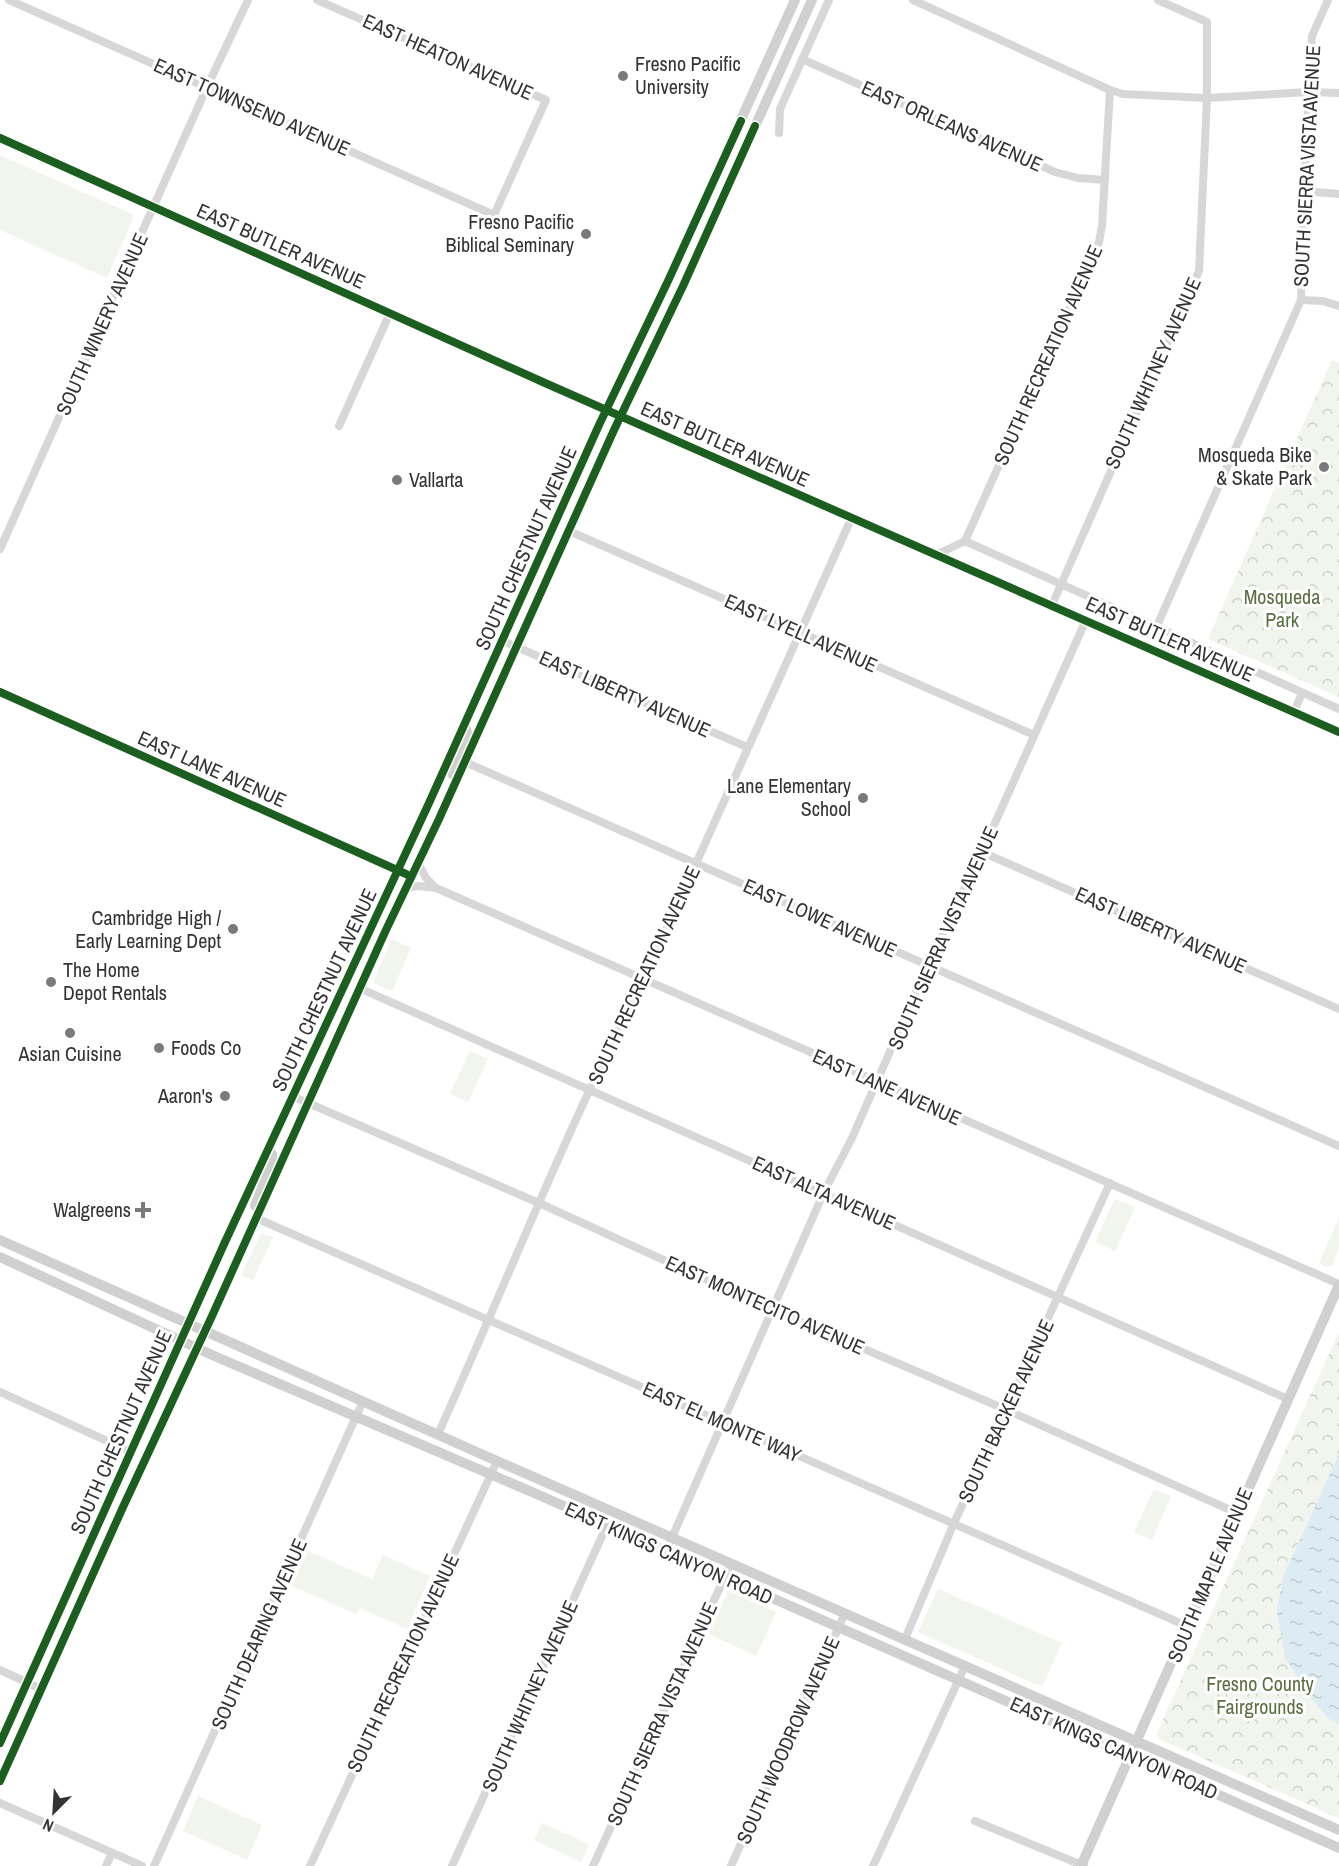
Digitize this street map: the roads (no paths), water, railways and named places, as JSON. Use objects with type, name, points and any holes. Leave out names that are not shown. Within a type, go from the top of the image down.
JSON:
[{"type":"main road","name":"SOUTH CHESTNUT AVENUE","points":[[0,1743],[129,1451],[294,1097],[795,0]]},
{"type":"main road","name":"SOUTH CHESTNUT AVENUE","points":[[0,1781],[359,988],[450,795],[812,0]]},
{"type":"main road","name":"EAST BUTLER AVENUE","points":[[0,138],[607,410],[1339,732]]},
{"type":"main road","name":"EAST LANE AVENUE","points":[[0,692],[412,876]]},
{"type":"main road","points":[[450,795],[445,788],[469,736],[464,726]]},
{"type":"main road","points":[[256,1218],[255,1203],[272,1162],[269,1149]]},
{"type":"main road","name":"EAST KINGS CANYON ROAD","points":[[0,1240],[497,1461],[1339,1830]]},
{"type":"main road","name":"EAST KINGS CANYON ROAD","points":[[0,1257],[181,1341],[607,1525],[1339,1848]]},
{"type":"main road","name":"SOUTH MAPLE AVENUE","points":[[1082,1866],[1339,1285]]},
{"type":"main road","points":[[79,1566],[94,1573]]},
{"type":"main road","points":[[1278,1821],[1302,1824],[1339,1840]]},
{"type":"street","name":"EAST TOWNSEND AVENUE","points":[[9,0],[494,215]]},
{"type":"street","name":"SOUTH WINERY AVENUE","points":[[0,549],[248,0]]},
{"type":"street","name":"EAST HEATON AVENUE","points":[[317,0],[546,100],[494,215]]},
{"type":"street","points":[[779,133],[780,109],[829,0]]},
{"type":"street","points":[[913,0],[1123,94],[1207,98],[1308,92],[1339,93]]},
{"type":"street","name":"SOUTH WHITNEY AVENUE","points":[[1052,605],[1199,271],[1207,98],[1207,22],[1158,0]]},
{"type":"street","name":"SOUTH SIERRA VISTA AVENUE","points":[[1156,628],[1301,300],[1312,36],[1328,0]]},
{"type":"street","name":"EAST ORLEANS AVENUE","points":[[802,59],[1055,172],[1078,178],[1105,180]]},
{"type":"street","name":"SOUTH RECREATION AVENUE","points":[[965,542],[1099,242],[1102,226],[1110,90]]},
{"type":"street","points":[[1304,191],[1339,194]]},
{"type":"street","points":[[1301,300],[1323,301],[1339,306]]},
{"type":"street","points":[[339,426],[390,313]]},
{"type":"street","name":"SOUTH RECREATION AVENUE","points":[[438,1434],[615,1034],[644,979],[852,517]]},
{"type":"street","name":"EAST LYELL AVENUE","points":[[569,531],[1034,735]]},
{"type":"street","points":[[936,555],[965,542],[1339,709]]},
{"type":"street","name":"SOUTH SIERRA VISTA AVENUE","points":[[666,1551],[824,1192],[852,1138],[928,965],[982,852],[1086,620]]},
{"type":"street","name":"EAST LIBERTY AVENUE","points":[[503,641],[747,747]]},
{"type":"street","points":[[1294,712],[1302,693]]},
{"type":"street","name":"EAST LOWE AVENUE","points":[[465,762],[1339,1146]]},
{"type":"street","name":"EAST LIBERTY AVENUE","points":[[982,852],[1339,1008]]},
{"type":"street","points":[[418,863],[426,878],[436,888]]},
{"type":"street","name":"EAST LANE AVENUE","points":[[406,888],[418,886],[436,888],[1339,1285]]},
{"type":"street","name":"EAST ALTA AVENUE","points":[[359,988],[1288,1399]]},
{"type":"street","name":"EAST MONTECITO AVENUE","points":[[294,1097],[539,1203],[773,1310],[1007,1410],[1237,1513]]},
{"type":"street","name":"SOUTH BACKER AVENUE","points":[[905,1640],[954,1523],[1110,1183]]},
{"type":"street","name":"EAST EL MONTE WAY","points":[[256,1218],[1187,1626]]},
{"type":"street","points":[[0,1392],[129,1451]]},
{"type":"street","name":"SOUTH DEARING AVENUE","points":[[154,1866],[363,1401]]},
{"type":"street","name":"SOUTH RECREATION AVENUE","points":[[310,1866],[497,1461]]},
{"type":"street","name":"SOUTH WHITNEY AVENUE","points":[[452,1866],[607,1525]]},
{"type":"street","name":"SOUTH SIERRA VISTA AVENUE","points":[[593,1866],[730,1563]]},
{"type":"street","name":"SOUTH WOODROW AVENUE","points":[[731,1866],[845,1613]]},
{"type":"street","points":[[873,1866],[965,1666]]},
{"type":"street","points":[[0,1670],[41,1689]]},
{"type":"street","points":[[0,1803],[142,1866]]},
{"type":"street","points":[[975,1821],[1082,1866]]},
{"type":"street","points":[[106,1866],[112,1853]]},
{"type":"water","points":[[1339,1454],[1339,1724],[1329,1719],[1310,1697],[1285,1658],[1277,1611],[1283,1577]]},
{"type":"place","name":"Fresno Pacific University","points":[[623,76]]},
{"type":"place","name":"Fresno Pacific Biblical Seminary","points":[[586,234]]},
{"type":"place","name":"Mosqueda Bike & Skate Park","points":[[1324,467]]},
{"type":"place","name":"Vallarta","points":[[397,480]]},
{"type":"place","name":"Lane Elementary School","points":[[863,798]]},
{"type":"place","name":"Cambridge High / Early Learning Dept","points":[[233,929]]},
{"type":"place","name":"The Home Depot Rentals","points":[[51,982]]},
{"type":"place","name":"Asian Cuisine","points":[[70,1033]]},
{"type":"place","name":"Foods Co","points":[[159,1048]]},
{"type":"place","name":"Aaron's","points":[[225,1096]]},
{"type":"place","name":"Walgreens","points":[[143,1210]]},
{"type":"park label","name":"Mosqueda Park","points":[[1282,608]]},
{"type":"park label","name":"Fresno County Fairgrounds","points":[[1260,1696]]}]
